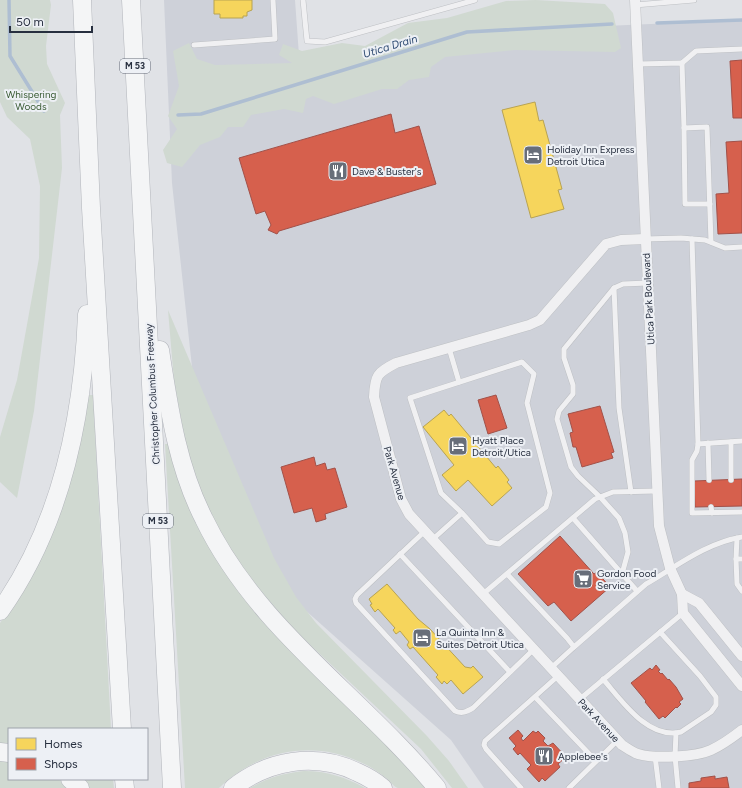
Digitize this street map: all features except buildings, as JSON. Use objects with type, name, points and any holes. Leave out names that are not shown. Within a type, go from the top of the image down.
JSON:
[{"type":"highway","points":[[82,0],[91,208],[122,728]]},
{"type":"highway","name":"Christopher Columbus Freeway","points":[[131,0],[172,788]]},
{"type":"highway","points":[[0,611],[29,562],[44,529],[63,478],[70,450],[76,422],[86,352],[91,208]]},
{"type":"highway","points":[[144,254],[170,414],[176,442],[189,484],[214,540],[234,572],[274,622],[415,761],[437,788]]},
{"type":"highway","points":[[233,788],[248,777],[270,767],[302,760],[333,763],[349,768],[365,776],[382,788]]},
{"type":"highway","points":[[71,780],[80,788]]},
{"type":"street","name":"Utica Park Boulevard","points":[[635,2],[657,513],[660,537],[670,568],[682,594],[684,613]]},
{"type":"street","name":"Park Avenue","points":[[645,239],[621,240],[606,244],[540,320],[529,325],[396,363],[383,370],[375,380],[374,397],[401,499],[410,514],[622,744],[635,752],[649,756],[690,755],[711,750],[742,730]]},
{"type":"street","points":[[682,594],[699,603],[742,656]]},
{"type":"street","points":[[684,613],[742,686]]},
{"type":"lane","points":[[194,45],[275,39],[273,0]]},
{"type":"lane","points":[[303,0],[307,41],[325,42],[474,0]]},
{"type":"lane","points":[[635,2],[694,0]]},
{"type":"lane","points":[[638,64],[682,63],[696,51],[742,49]]},
{"type":"lane","points":[[682,63],[685,204],[710,204]]},
{"type":"lane","points":[[684,128],[707,127],[711,242]]},
{"type":"lane","points":[[645,239],[706,240],[725,248],[742,247]]},
{"type":"lane","points":[[692,239],[698,444],[697,451],[692,460],[692,513],[742,512]]},
{"type":"lane","points":[[622,574],[628,552],[625,533],[619,518],[578,476],[571,466],[557,419],[558,411],[573,394],[573,386],[564,358],[564,349],[614,288],[623,284],[648,283]]},
{"type":"lane","points":[[614,288],[620,408],[631,492]]},
{"type":"lane","points":[[449,348],[459,382]]},
{"type":"lane","points":[[522,362],[534,374],[527,403],[550,493],[546,507],[499,544],[488,542],[462,513],[441,493],[410,398],[522,362]]},
{"type":"lane","points":[[698,444],[742,441]]},
{"type":"lane","points":[[731,442],[731,480]]},
{"type":"lane","points":[[708,443],[709,480]]},
{"type":"lane","points":[[483,594],[595,499],[613,492],[656,491]]},
{"type":"lane","points":[[732,506],[732,513]]},
{"type":"lane","points":[[711,507],[712,513]]},
{"type":"lane","points":[[433,539],[462,513]]},
{"type":"lane","points":[[573,518],[637,591]]},
{"type":"lane","points":[[425,531],[357,595],[355,599],[356,603],[449,705],[460,713],[466,712],[534,649]]},
{"type":"lane","points":[[521,788],[486,749],[484,745],[485,741],[535,697],[574,648],[637,591],[670,568],[705,549],[739,537],[736,559],[737,584],[742,591]]},
{"type":"lane","points":[[400,554],[510,672]]},
{"type":"lane","points":[[736,559],[742,559]]},
{"type":"lane","points":[[507,574],[567,638],[574,648]]},
{"type":"lane","points":[[580,699],[684,613]]},
{"type":"lane","points":[[603,680],[639,719],[650,727],[665,732],[681,732],[691,727],[711,712],[716,705],[716,698],[700,676],[660,632]]},
{"type":"lane","points":[[535,697],[596,761]]},
{"type":"lane","points":[[676,733],[675,756],[678,788]]},
{"type":"lane","points":[[569,788],[618,740]]},
{"type":"lane","points":[[655,756],[659,788]]},
{"type":"shaded area","points":[[164,0],[295,0],[301,83],[467,32],[742,20],[742,788],[484,788],[451,740],[295,601],[202,459],[172,183]]},
{"type":"green space","name":"Whispering Woods","points":[[0,0],[50,0],[51,5],[46,46],[47,64],[65,103],[60,115],[62,168],[34,411],[17,498],[0,482],[0,437],[17,380],[39,258],[40,186],[30,139],[7,117],[0,102]]},
{"type":"green space","points":[[536,0],[605,4],[613,13],[621,48],[615,52],[515,50],[445,57],[431,67],[429,77],[409,80],[397,89],[382,89],[334,104],[313,96],[306,99],[303,113],[284,109],[251,115],[243,127],[228,127],[220,137],[200,145],[182,167],[167,163],[163,150],[177,129],[168,116],[179,86],[173,51],[189,43],[197,59],[215,65],[292,63],[279,55],[283,44],[302,51],[342,43],[365,46],[408,23],[447,18],[506,1]]},
{"type":"green space","points":[[168,310],[274,558],[296,597],[316,623],[427,736],[449,761],[468,788],[452,788],[421,749],[305,640],[283,617],[263,594],[229,549],[203,498],[186,446],[174,381]]},
{"type":"green space","points":[[89,395],[93,395],[111,728],[8,728],[8,747],[0,746],[0,623],[5,616]]},
{"type":"green space","points":[[165,444],[169,444],[188,504],[425,788],[398,788],[377,771],[360,762],[341,755],[323,751],[304,750],[285,752],[267,757],[234,775],[219,788],[185,788]]},
{"type":"green space","points":[[0,761],[8,762],[8,780],[59,780],[69,788],[0,788]]},
{"type":"green space","points":[[304,771],[336,775],[365,788],[250,788],[276,776]]},
{"type":"green space","points":[[81,780],[113,780],[114,788],[89,788]]},
{"type":"waterway","name":"Utica Drain","points":[[9,0],[10,56],[44,111]]},
{"type":"waterway","name":"Utica Drain","points":[[657,23],[742,20]]},
{"type":"waterway","name":"Utica Drain","points":[[178,115],[201,114],[467,32],[612,24]]},
{"type":"place","name":"Holiday Inn Express Detroit Utica","points":[[533,155]]},
{"type":"place","name":"Dave & Buster's","points":[[338,171]]},
{"type":"place","name":"Hyatt Place Detroit/Utica","points":[[458,446]]},
{"type":"place","name":"Gordon Food Service","points":[[583,579]]},
{"type":"place","name":"La Quinta Inn & Suites Detroit Utica","points":[[422,638]]},
{"type":"place","name":"Applebee's","points":[[544,756]]}]
